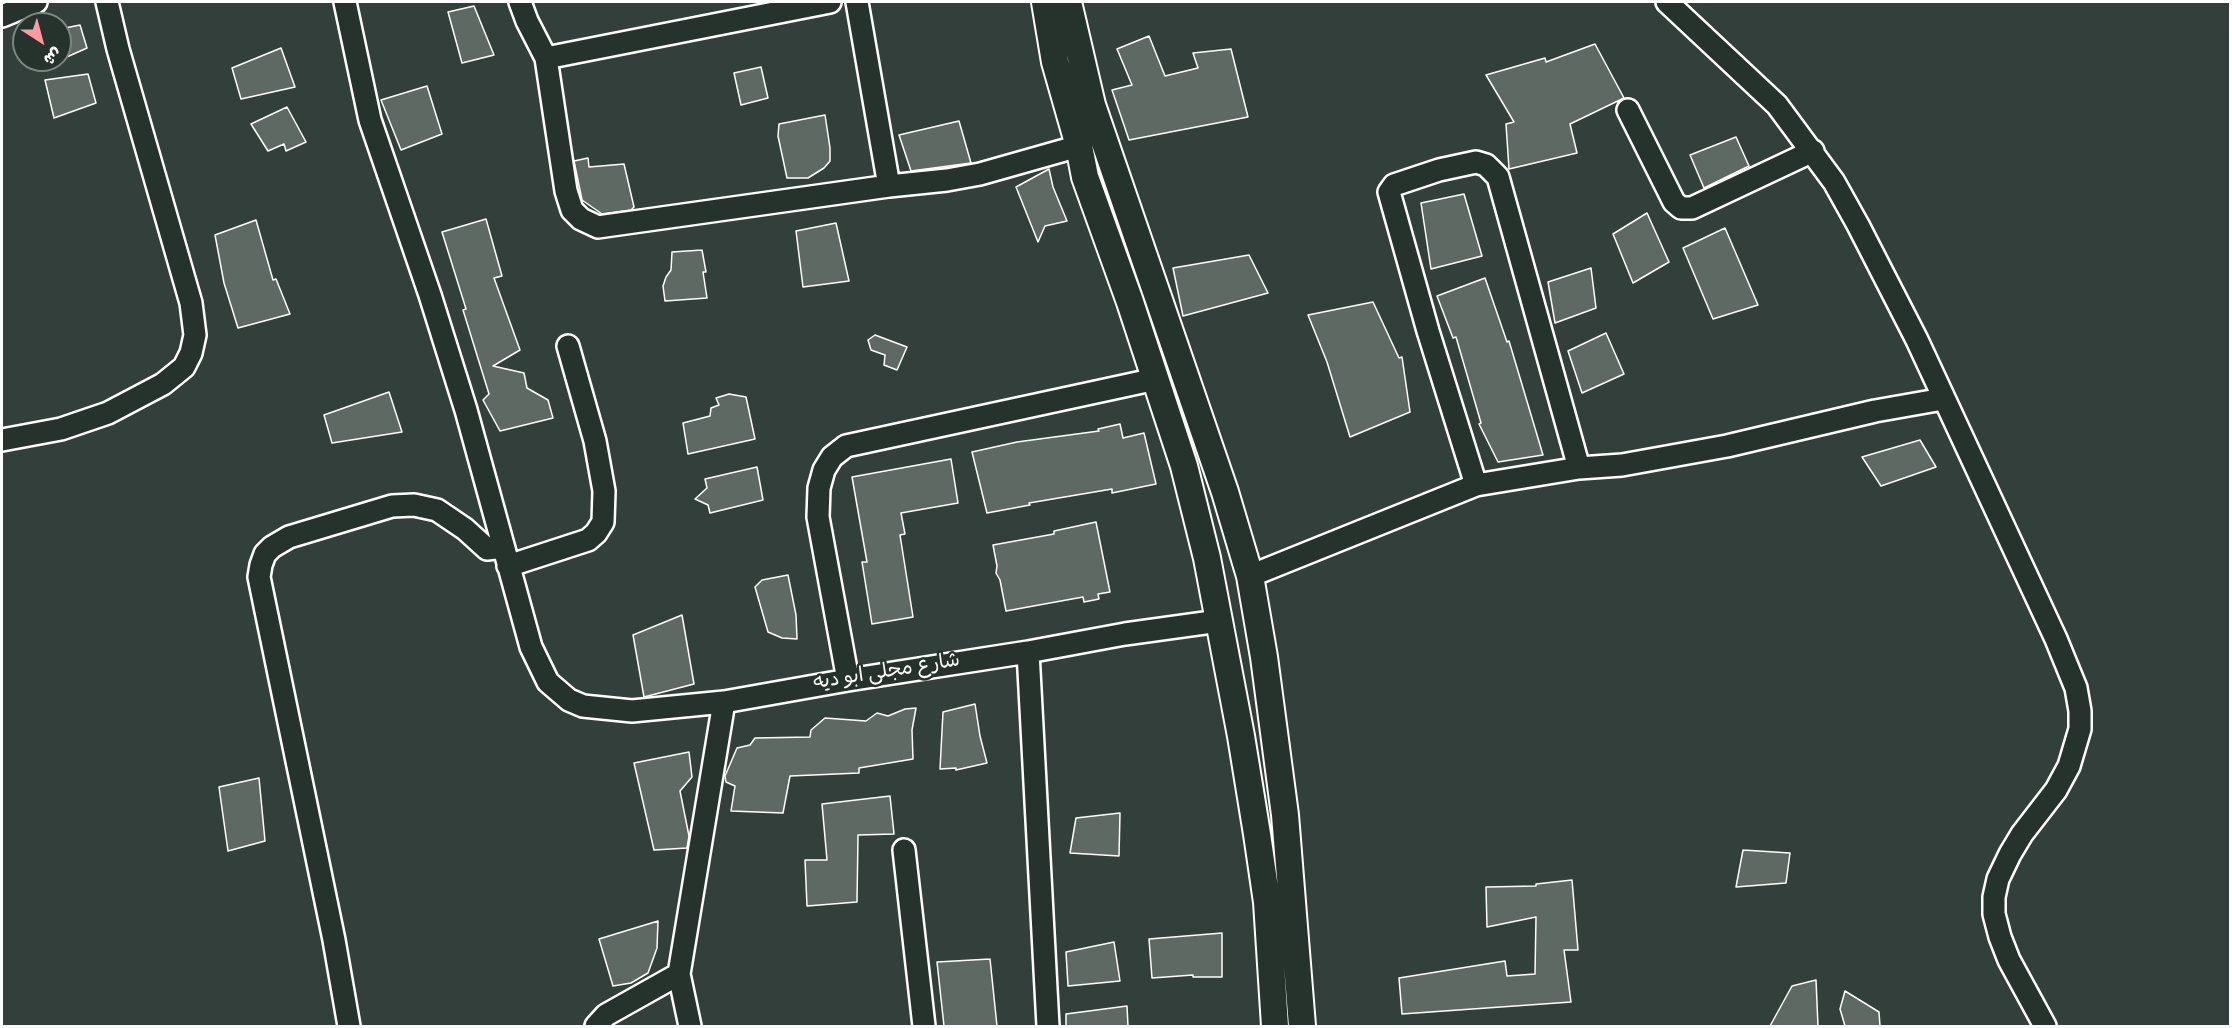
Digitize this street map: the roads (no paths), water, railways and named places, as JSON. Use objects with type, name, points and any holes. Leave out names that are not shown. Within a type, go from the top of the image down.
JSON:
[{"type":"main road","points":[[1045,2],[1055,62],[1079,146],[1085,177],[1184,466],[1207,558],[1241,736],[1267,902],[1275,1026]]},
{"type":"main road","points":[[1068,2],[1092,105],[1225,492],[1250,576],[1264,657],[1282,794],[1302,1026]]},
{"type":"main road","points":[[1272,968],[1297,965]]},
{"type":"street","points":[[2,16],[36,2]]},
{"type":"street","points":[[2,440],[61,429],[108,413],[152,391],[171,378],[184,367],[191,353],[195,335],[191,303],[118,49],[107,2]]},
{"type":"street","points":[[345,2],[370,120],[434,306],[466,410],[506,556]]},
{"type":"street","points":[[520,2],[546,58],[566,191],[572,210],[581,219],[598,227],[947,180],[980,174],[1079,146]]},
{"type":"street","points":[[546,58],[830,2]]},
{"type":"street","points":[[857,2],[889,186]]},
{"type":"street","points":[[1667,2],[1777,105],[1833,182],[1858,225],[1917,340],[2056,639],[2076,688],[2080,729],[2069,766],[2056,790],[2022,834],[2010,854],[1998,879],[1994,897],[1994,914],[2003,945],[2045,1026]]},
{"type":"street","points":[[1628,110],[1674,202],[1681,208],[1692,208],[1813,152]]},
{"type":"street","points":[[1476,485],[1428,331],[1389,192],[1394,185],[1439,170],[1476,162],[1486,165],[1498,177],[1580,468]]},
{"type":"street","points":[[349,1026],[334,940],[259,577],[261,565],[272,547],[289,537],[392,506],[414,505],[437,510],[465,529],[487,549],[506,556],[588,540],[603,522],[604,491],[594,441],[568,346]]},
{"type":"street","points":[[848,680],[818,517],[819,488],[824,470],[832,457],[846,447],[1156,380]]},
{"type":"street","points":[[1250,576],[1476,485],[1580,468],[1622,465],[1737,444],[1875,411],[1943,399]]},
{"type":"street","name":"شارع مجلى ابو ديه","points":[[506,556],[531,647],[548,682],[558,692],[583,706],[632,711],[724,702],[1125,634],[1219,621]]},
{"type":"street","points":[[1028,652],[1048,1026]]},
{"type":"street","points":[[690,1026],[679,974],[724,702]]},
{"type":"street","points":[[904,850],[924,1026]]},
{"type":"street","points":[[596,1026],[606,1015],[679,974]]}]
